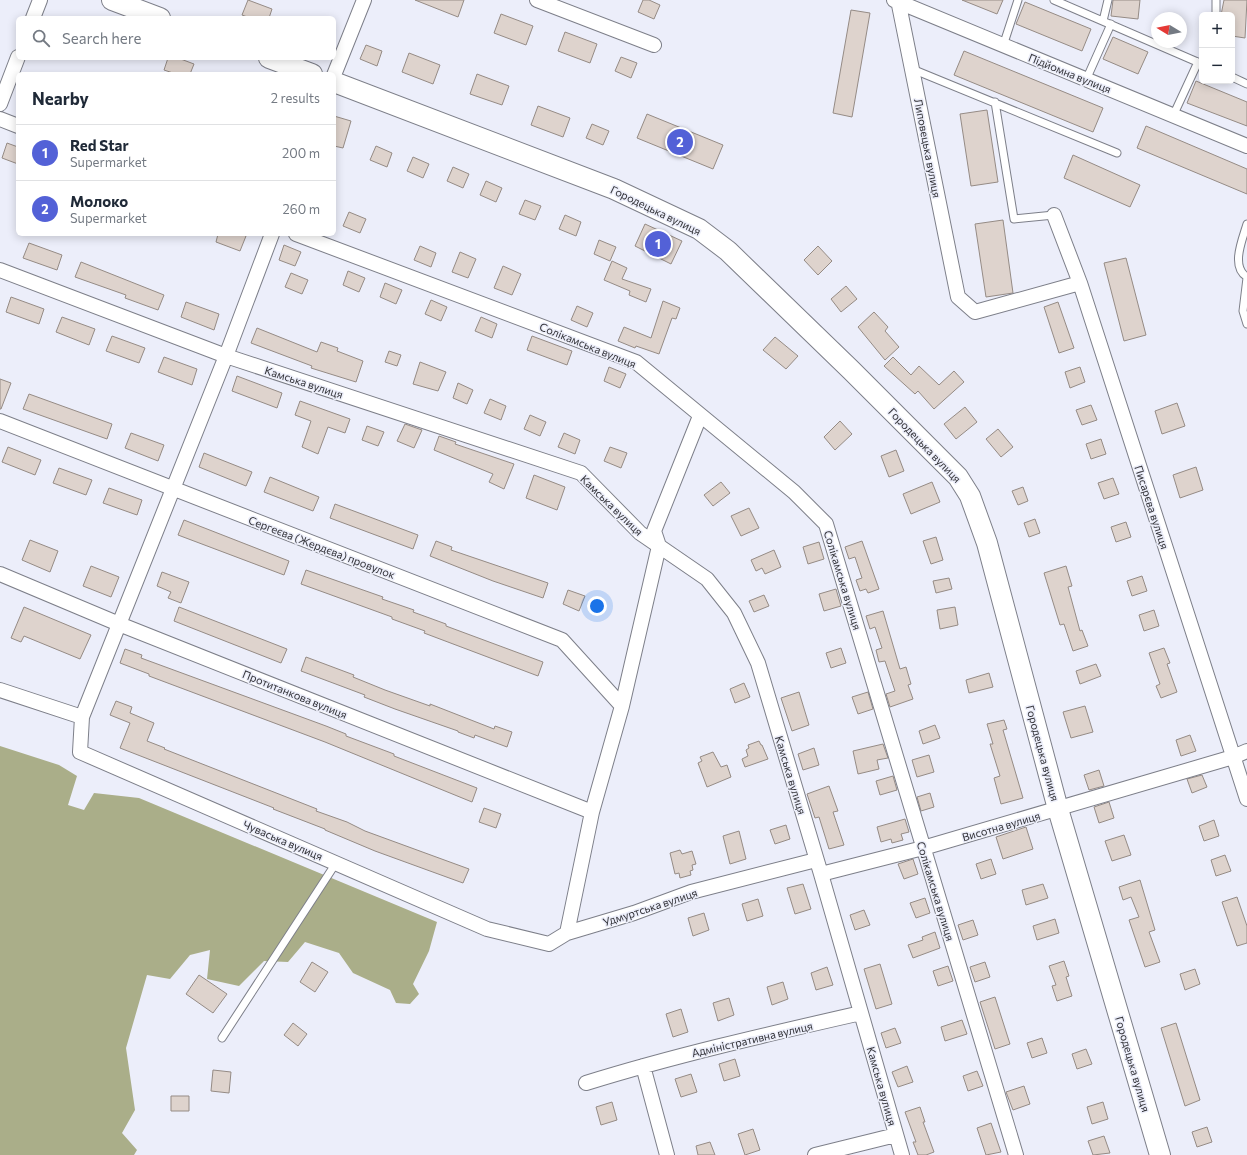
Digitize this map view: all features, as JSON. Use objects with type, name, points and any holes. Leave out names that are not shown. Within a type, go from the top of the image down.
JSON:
[{"type":"main road","points":[[112,0],[155,16]]},
{"type":"main road","points":[[274,60],[307,72]]},
{"type":"main road","name":"Городецька вулиця","points":[[336,83],[614,189],[699,229],[728,251],[958,477],[970,496],[986,543],[1058,810],[1160,1155]]},
{"type":"street","points":[[34,16],[40,0]]},
{"type":"street","points":[[335,72],[364,0]]},
{"type":"street","points":[[537,0],[654,45]]},
{"type":"street","name":"Підйомна вулиця","points":[[896,1],[1247,146]]},
{"type":"street","name":"Липовецька вулиця","points":[[896,1],[912,69],[958,297],[975,312],[1080,283]]},
{"type":"street","points":[[0,104],[17,60]]},
{"type":"street","points":[[0,119],[16,125]]},
{"type":"street","name":"Писарєва вулиця","points":[[1054,215],[1080,283],[1247,799]]},
{"type":"street","points":[[0,690],[82,717],[226,356],[271,236]]},
{"type":"street","name":"Солікамська вулиця","points":[[301,236],[636,362],[794,492],[826,524],[1016,1155]]},
{"type":"street","name":"Камська вулиця","points":[[0,270],[226,356],[581,473],[640,533],[707,579],[734,613],[758,663],[902,1155]]},
{"type":"street","points":[[567,933],[592,812],[622,706],[659,546],[654,531],[700,416]]},
{"type":"street","name":"Сергеєва (Жердєва) провулок","points":[[0,421],[562,640],[622,706]]},
{"type":"street","name":"Протитанкова вулиця","points":[[0,574],[119,624],[592,812]]},
{"type":"street","name":"Чуваська вулиця","points":[[82,717],[80,752],[336,862],[486,929]]},
{"type":"street","name":"Висотна вулиця","points":[[821,874],[923,848],[1058,810],[1233,757],[1247,751]]},
{"type":"street","name":"Удмуртська вулиця","points":[[486,929],[549,944],[567,933],[634,913],[691,892],[816,860]]},
{"type":"street","name":"Адміністративна вулиця","points":[[586,1084],[643,1066],[861,1013]]},
{"type":"street","points":[[643,1066],[667,1155]]},
{"type":"street","points":[[815,1155],[896,1135]]},
{"type":"lane","points":[[1003,46],[1018,0]]},
{"type":"lane","points":[[1054,0],[1199,63]]},
{"type":"lane","points":[[1103,21],[1108,0]]},
{"type":"lane","points":[[1216,0],[1216,12]]},
{"type":"lane","points":[[1086,80],[1111,24]]},
{"type":"lane","points":[[1173,116],[1199,65]]},
{"type":"lane","points":[[912,69],[1117,153]]},
{"type":"lane","points":[[1235,78],[1247,84]]},
{"type":"lane","points":[[995,102],[1014,219],[1054,215]]},
{"type":"lane","points":[[1247,224],[1238,256],[1240,268],[1243,274],[1247,277],[1243,311],[1247,324]]},
{"type":"lane","points":[[222,1038],[336,862]]},
{"type":"green space","points":[[0,746],[59,765],[77,776],[68,805],[84,810],[94,793],[139,798],[437,922],[429,951],[413,984],[419,994],[410,1004],[396,1003],[390,990],[353,973],[339,953],[305,942],[288,962],[264,961],[239,986],[207,979],[210,950],[190,955],[170,979],[147,975],[126,1048],[135,1110],[122,1133],[137,1150],[134,1155],[0,1155]]},
{"type":"building","points":[[248,0],[272,9],[270,16],[242,15]]},
{"type":"building","points":[[415,0],[464,0],[458,17]]},
{"type":"building","points":[[643,0],[649,0],[660,5],[654,19],[638,12]]},
{"type":"building","points":[[962,0],[1003,0],[997,14]]},
{"type":"building","points":[[1113,0],[1140,0],[1138,19],[1111,16]]},
{"type":"building","points":[[1224,0],[1247,0],[1245,38],[1235,36],[1235,12],[1222,12]]},
{"type":"building","points":[[1025,2],[1091,29],[1082,51],[1016,24]]},
{"type":"building","points":[[851,10],[870,13],[852,117],[833,113]]},
{"type":"building","points":[[501,14],[533,26],[526,45],[494,33]]},
{"type":"building","points":[[565,32],[597,44],[590,63],[558,51]]},
{"type":"building","points":[[1113,37],[1148,52],[1138,74],[1103,59]]},
{"type":"building","points":[[366,45],[382,51],[377,66],[360,59]]},
{"type":"building","points":[[964,51],[1103,108],[1093,132],[954,75]]},
{"type":"building","points":[[409,53],[440,65],[433,84],[402,72]]},
{"type":"building","points":[[621,57],[637,63],[631,78],[615,71]]},
{"type":"building","points":[[167,60],[183,60],[194,64],[191,72],[170,72],[164,70]]},
{"type":"building","points":[[477,74],[509,86],[502,105],[470,94]]},
{"type":"building","points":[[1196,81],[1199,82],[1199,84],[1203,84],[1247,102],[1247,126],[1187,103]]},
{"type":"building","points":[[538,106],[570,118],[563,137],[531,125]]},
{"type":"building","points":[[987,110],[998,182],[971,186],[960,114]]},
{"type":"building","points":[[647,114],[723,145],[713,169],[637,138]]},
{"type":"building","points":[[336,117],[351,121],[343,148],[336,146]]},
{"type":"building","points":[[592,124],[609,131],[603,145],[586,138]]},
{"type":"building","points":[[1146,126],[1247,169],[1247,194],[1137,148]]},
{"type":"building","points":[[7,143],[16,146],[16,163],[2,158]]},
{"type":"building","points":[[376,146],[392,153],[387,167],[370,160]]},
{"type":"building","points":[[1073,155],[1140,185],[1130,207],[1064,178]]},
{"type":"building","points":[[413,157],[429,164],[423,178],[407,171]]},
{"type":"building","points":[[453,167],[469,174],[463,188],[447,181]]},
{"type":"building","points":[[486,181],[502,188],[496,202],[480,195]]},
{"type":"building","points":[[525,200],[541,206],[535,220],[519,214]]},
{"type":"building","points":[[349,212],[366,219],[360,233],[343,226]]},
{"type":"building","points":[[565,215],[581,222],[576,236],[559,229]]},
{"type":"building","points":[[1003,220],[1013,293],[986,297],[975,224]]},
{"type":"building","points":[[645,224],[682,241],[671,264],[635,246]]},
{"type":"building","points":[[218,236],[246,236],[240,251],[216,242]]},
{"type":"building","points":[[599,240],[616,247],[610,261],[594,254]]},
{"type":"building","points":[[29,243],[62,255],[57,270],[23,258]]},
{"type":"building","points":[[284,245],[301,252],[295,266],[279,260]]},
{"type":"building","points":[[420,246],[436,253],[431,267],[414,260]]},
{"type":"building","points":[[818,246],[832,261],[818,275],[804,260]]},
{"type":"building","points":[[460,252],[476,259],[468,278],[452,272]]},
{"type":"building","points":[[1126,258],[1146,335],[1124,341],[1104,263]]},
{"type":"building","points":[[612,261],[627,268],[622,279],[651,289],[646,302],[629,295],[630,291],[604,280]]},
{"type":"building","points":[[81,262],[164,295],[158,310],[125,298],[126,295],[75,277]]},
{"type":"building","points":[[503,266],[521,274],[512,295],[494,288]]},
{"type":"building","points":[[348,271],[365,278],[359,292],[343,285]]},
{"type":"building","points":[[291,273],[308,280],[302,294],[285,287]]},
{"type":"building","points":[[385,283],[402,290],[396,304],[380,297]]},
{"type":"building","points":[[846,286],[857,299],[841,312],[831,299]]},
{"type":"building","points":[[11,297],[44,309],[39,324],[6,312]]},
{"type":"building","points":[[431,300],[447,307],[441,321],[425,314]]},
{"type":"building","points":[[663,301],[680,308],[676,319],[672,318],[659,354],[636,346],[635,348],[618,341],[624,327],[651,338]]},
{"type":"building","points":[[186,302],[219,314],[214,330],[181,317]]},
{"type":"building","points":[[1058,302],[1074,348],[1059,353],[1044,307]]},
{"type":"building","points":[[577,306],[593,313],[587,327],[571,320]]},
{"type":"building","points":[[874,312],[888,327],[885,331],[899,347],[885,360],[858,327]]},
{"type":"building","points":[[62,317],[95,329],[89,345],[56,332]]},
{"type":"building","points":[[481,317],[497,324],[492,338],[475,331]]},
{"type":"building","points":[[257,328],[317,352],[321,342],[338,348],[337,351],[363,361],[356,382],[311,368],[312,366],[251,343]]},
{"type":"building","points":[[112,336],[145,348],[139,363],[106,351]]},
{"type":"building","points":[[532,336],[572,351],[567,365],[527,350]]},
{"type":"building","points":[[775,337],[798,356],[786,369],[763,350]]},
{"type":"building","points":[[389,351],[401,355],[397,366],[385,362]]},
{"type":"building","points":[[164,357],[197,369],[192,385],[158,372]]},
{"type":"building","points":[[893,357],[911,375],[919,366],[939,385],[954,371],[964,382],[934,409],[918,391],[915,394],[884,366]]},
{"type":"building","points":[[420,362],[446,372],[438,391],[413,384]]},
{"type":"building","points":[[609,367],[626,374],[620,388],[604,381]]},
{"type":"building","points":[[1080,367],[1085,382],[1070,388],[1065,372]]},
{"type":"building","points":[[237,376],[282,393],[277,408],[232,391]]},
{"type":"building","points":[[0,379],[11,383],[1,409],[0,409]]},
{"type":"building","points":[[458,383],[473,390],[467,404],[453,398]]},
{"type":"building","points":[[29,394],[112,424],[107,439],[23,409]]},
{"type":"building","points":[[490,399],[506,406],[501,420],[484,413]]},
{"type":"building","points":[[300,401],[350,419],[345,433],[328,427],[318,454],[302,447],[311,421],[295,415]]},
{"type":"building","points":[[1177,403],[1185,426],[1162,434],[1155,411]]},
{"type":"building","points":[[1091,405],[1097,420],[1082,425],[1076,410]]},
{"type":"building","points":[[965,407],[977,422],[956,439],[944,424]]},
{"type":"building","points":[[530,415],[546,422],[540,436],[524,429]]},
{"type":"building","points":[[840,421],[852,434],[835,450],[824,437]]},
{"type":"building","points":[[405,424],[422,430],[414,448],[397,441]]},
{"type":"building","points":[[367,426],[384,432],[378,446],[362,440]]},
{"type":"building","points":[[998,429],[1013,447],[1001,457],[986,439]]},
{"type":"building","points":[[131,433],[164,445],[158,461],[125,448]]},
{"type":"building","points":[[564,433],[580,440],[575,454],[558,447]]},
{"type":"building","points":[[439,436],[456,442],[455,444],[514,464],[504,489],[489,482],[493,474],[434,450]]},
{"type":"building","points":[[1101,439],[1106,454],[1091,459],[1086,444]]},
{"type":"building","points":[[8,447],[41,460],[35,475],[2,462]]},
{"type":"building","points":[[610,447],[627,453],[621,468],[604,461]]},
{"type":"building","points":[[896,450],[904,471],[889,477],[881,456]]},
{"type":"building","points":[[204,453],[252,472],[246,486],[199,467]]},
{"type":"building","points":[[1196,467],[1203,490],[1180,498],[1173,475]]},
{"type":"building","points":[[59,468],[92,480],[86,495],[53,483]]},
{"type":"building","points":[[534,475],[565,487],[557,510],[526,498]]},
{"type":"building","points":[[270,477],[319,497],[313,511],[264,492]]},
{"type":"building","points":[[1113,478],[1119,494],[1104,499],[1098,483]]},
{"type":"building","points":[[721,482],[730,493],[713,506],[704,495]]},
{"type":"building","points":[[932,482],[940,502],[911,514],[903,494]]},
{"type":"building","points":[[1023,487],[1028,501],[1018,505],[1012,491]]},
{"type":"building","points":[[109,488],[142,500],[137,515],[103,503]]},
{"type":"building","points":[[335,504],[418,535],[413,549],[330,518]]},
{"type":"building","points":[[749,508],[759,528],[741,536],[731,516]]},
{"type":"building","points":[[1035,519],[1040,533],[1029,537],[1024,523]]},
{"type":"building","points":[[184,520],[289,561],[284,575],[178,535]]},
{"type":"building","points":[[1126,522],[1131,537],[1116,542],[1111,527]]},
{"type":"building","points":[[936,537],[943,560],[931,564],[923,541]]},
{"type":"building","points":[[30,540],[58,551],[50,572],[22,560]]},
{"type":"building","points":[[436,541],[452,547],[451,550],[548,583],[543,598],[493,581],[430,556]]},
{"type":"building","points":[[862,541],[879,589],[868,593],[866,589],[860,591],[856,580],[862,578],[855,557],[849,559],[845,547]]},
{"type":"building","points":[[819,542],[824,559],[808,564],[803,547]]},
{"type":"building","points":[[774,550],[781,567],[765,574],[762,568],[756,571],[751,560]]},
{"type":"building","points":[[91,566],[119,577],[111,597],[83,586]]},
{"type":"building","points":[[1066,566],[1072,586],[1068,587],[1080,631],[1082,630],[1088,646],[1073,651],[1064,624],[1060,625],[1044,573]]},
{"type":"building","points":[[306,570],[383,597],[382,599],[414,610],[413,612],[446,624],[446,626],[543,662],[538,676],[424,633],[425,631],[392,619],[392,617],[301,584]]},
{"type":"building","points":[[162,572],[189,582],[181,603],[168,598],[171,592],[157,586]]},
{"type":"building","points":[[1142,576],[1147,591],[1132,596],[1127,581]]},
{"type":"building","points":[[949,578],[952,589],[936,593],[933,581]]},
{"type":"building","points":[[836,589],[841,606],[824,611],[819,594]]},
{"type":"building","points":[[568,590],[585,596],[579,611],[563,604]]},
{"type":"building","points":[[764,595],[769,606],[754,612],[749,601]]},
{"type":"building","points":[[24,607],[91,635],[80,659],[24,636],[21,642],[11,638]]},
{"type":"building","points":[[179,607],[287,649],[281,663],[174,621]]},
{"type":"building","points":[[955,607],[958,625],[940,629],[937,610]]},
{"type":"building","points":[[1154,610],[1159,626],[1144,631],[1139,615]]},
{"type":"building","points":[[883,611],[900,669],[906,667],[911,684],[908,685],[913,699],[890,707],[886,694],[895,691],[885,661],[879,662],[876,650],[882,648],[875,627],[870,629],[866,616]]},
{"type":"building","points":[[841,648],[846,663],[831,668],[826,653]]},
{"type":"building","points":[[1164,648],[1170,663],[1167,664],[1177,692],[1161,698],[1156,686],[1160,684],[1149,653]]},
{"type":"building","points":[[125,649],[142,655],[141,658],[326,726],[346,734],[346,736],[394,754],[394,756],[477,788],[472,802],[325,742],[149,676],[149,674],[120,663]]},
{"type":"building","points":[[306,657],[354,675],[353,677],[385,690],[430,706],[430,704],[494,729],[495,726],[512,732],[507,747],[475,735],[474,738],[395,709],[364,697],[365,695],[301,671]]},
{"type":"building","points":[[1096,664],[1101,676],[1080,684],[1076,671]]},
{"type":"building","points":[[989,673],[993,687],[969,693],[966,680]]},
{"type":"building","points":[[744,683],[750,697],[735,703],[730,689]]},
{"type":"building","points":[[799,692],[809,725],[792,731],[781,698]]},
{"type":"building","points":[[868,692],[873,709],[858,714],[852,697]]},
{"type":"building","points":[[116,701],[132,707],[130,713],[154,723],[147,741],[317,809],[316,811],[347,822],[365,831],[469,869],[463,883],[375,851],[325,829],[273,809],[274,808],[120,748],[130,723],[110,715]]},
{"type":"building","points":[[1085,706],[1093,732],[1071,738],[1063,712]]},
{"type":"building","points":[[1004,720],[1007,729],[1003,730],[1023,798],[1001,804],[994,778],[1000,776],[990,744],[993,744],[987,724]]},
{"type":"building","points":[[935,725],[940,738],[923,744],[919,731]]},
{"type":"building","points":[[1190,735],[1196,751],[1181,756],[1176,740]]},
{"type":"building","points":[[759,741],[768,759],[745,767],[742,759],[748,756],[746,750],[749,748],[748,745]]},
{"type":"building","points":[[883,744],[888,758],[877,760],[879,769],[858,774],[853,751]]},
{"type":"building","points":[[814,748],[819,765],[803,770],[798,754]]},
{"type":"building","points":[[713,752],[721,767],[727,765],[731,777],[707,787],[698,763],[702,761],[700,757]]},
{"type":"building","points":[[929,755],[934,772],[917,777],[912,760]]},
{"type":"building","points":[[1099,770],[1104,786],[1089,790],[1084,775]]},
{"type":"building","points":[[1202,775],[1207,787],[1192,793],[1187,779]]},
{"type":"building","points":[[893,776],[897,790],[880,795],[876,781]]},
{"type":"building","points":[[829,786],[838,811],[833,812],[844,845],[829,849],[819,817],[815,818],[807,794]]},
{"type":"building","points":[[930,793],[934,807],[921,811],[917,797]]},
{"type":"building","points":[[1109,802],[1114,818],[1099,823],[1094,807]]},
{"type":"building","points":[[484,808],[501,814],[496,828],[479,822]]},
{"type":"building","points":[[905,819],[909,832],[901,834],[903,840],[892,843],[891,839],[881,842],[877,827]]},
{"type":"building","points":[[1214,820],[1219,836],[1204,841],[1199,826]]},
{"type":"building","points":[[786,825],[790,839],[775,844],[770,830]]},
{"type":"building","points":[[1026,827],[1033,849],[1003,859],[996,837]]},
{"type":"building","points":[[739,831],[746,859],[730,864],[723,836]]},
{"type":"building","points":[[1124,835],[1131,855],[1112,861],[1105,841]]},
{"type":"building","points":[[680,850],[682,854],[692,851],[696,864],[692,865],[693,870],[690,871],[691,875],[680,878],[679,873],[675,874],[670,853]]},
{"type":"building","points":[[1225,855],[1231,871],[1216,876],[1211,860]]},
{"type":"building","points":[[913,859],[918,874],[904,879],[898,864]]},
{"type":"building","points":[[991,859],[996,874],[981,879],[976,864]]},
{"type":"building","points":[[1140,880],[1155,930],[1149,932],[1160,962],[1145,967],[1129,920],[1139,917],[1131,897],[1123,900],[1119,887]]},
{"type":"building","points":[[803,884],[811,909],[795,914],[787,888]]},
{"type":"building","points":[[1043,884],[1048,898],[1026,905],[1022,890]]},
{"type":"building","points":[[1237,897],[1247,926],[1247,943],[1237,946],[1222,902]]},
{"type":"building","points":[[925,898],[930,913],[916,918],[910,903]]},
{"type":"building","points":[[758,899],[763,916],[747,921],[742,904]]},
{"type":"building","points":[[864,910],[870,925],[855,930],[850,915]]},
{"type":"building","points":[[704,913],[709,930],[693,936],[688,918]]},
{"type":"building","points":[[1055,919],[1059,933],[1037,940],[1033,926]]},
{"type":"building","points":[[973,920],[978,935],[963,940],[958,925]]},
{"type":"building","points":[[935,932],[940,948],[913,958],[908,945],[923,940],[922,937]]},
{"type":"building","points":[[1064,961],[1069,976],[1066,977],[1072,996],[1057,1001],[1052,986],[1056,985],[1049,966]]},
{"type":"building","points":[[312,962],[328,972],[315,992],[300,982]]},
{"type":"building","points":[[985,962],[990,977],[975,982],[970,967]]},
{"type":"building","points":[[880,964],[892,1004],[876,1009],[864,969]]},
{"type":"building","points":[[948,966],[953,981],[938,986],[933,971]]},
{"type":"building","points":[[827,967],[833,985],[816,990],[811,973]]},
{"type":"building","points":[[1195,969],[1200,984],[1185,990],[1180,974]]},
{"type":"building","points":[[199,975],[227,994],[213,1013],[186,994]]},
{"type":"building","points":[[783,982],[788,999],[772,1005],[767,987]]},
{"type":"building","points":[[995,997],[1010,1044],[995,1049],[980,1002]]},
{"type":"building","points":[[729,998],[734,1015],[718,1021],[713,1003]]},
{"type":"building","points":[[681,1009],[688,1032],[673,1037],[666,1014]]},
{"type":"building","points":[[962,1020],[967,1034],[945,1041],[941,1027]]},
{"type":"building","points":[[293,1023],[307,1034],[298,1046],[284,1035]]},
{"type":"building","points":[[1176,1023],[1200,1100],[1185,1106],[1161,1028]]},
{"type":"building","points":[[895,1028],[901,1043],[886,1048],[881,1033]]},
{"type":"building","points":[[1042,1038],[1047,1053],[1032,1058],[1027,1043]]},
{"type":"building","points":[[1086,1049],[1092,1064],[1077,1069],[1072,1054]]},
{"type":"building","points":[[735,1059],[740,1076],[724,1081],[719,1064]]},
{"type":"building","points":[[907,1066],[913,1082],[898,1087],[892,1072]]},
{"type":"building","points":[[213,1070],[231,1072],[229,1093],[211,1091]]},
{"type":"building","points":[[977,1071],[983,1086],[968,1091],[963,1076]]},
{"type":"building","points":[[691,1074],[697,1092],[681,1097],[675,1079]]},
{"type":"building","points":[[1024,1086],[1030,1104],[1013,1110],[1006,1092]]},
{"type":"building","points":[[171,1096],[189,1096],[189,1111],[171,1111]]},
{"type":"building","points":[[612,1102],[617,1120],[601,1125],[596,1107]]},
{"type":"building","points":[[1103,1102],[1108,1119],[1092,1124],[1087,1107]]},
{"type":"building","points":[[920,1107],[925,1122],[923,1122],[934,1152],[926,1155],[918,1155],[913,1142],[916,1142],[905,1112]]},
{"type":"building","points":[[991,1123],[1001,1152],[986,1155],[977,1128]]},
{"type":"building","points":[[1207,1127],[1212,1142],[1197,1147],[1192,1132]]},
{"type":"building","points":[[753,1129],[760,1150],[745,1155],[738,1134]]},
{"type":"building","points":[[1104,1136],[1110,1153],[1093,1155],[1088,1141]]},
{"type":"building","points":[[710,1142],[715,1155],[698,1155],[696,1146]]},
{"type":"place","name":"Молоко","points":[[680,142]]},
{"type":"place","name":"Red Star","points":[[658,244]]}]
